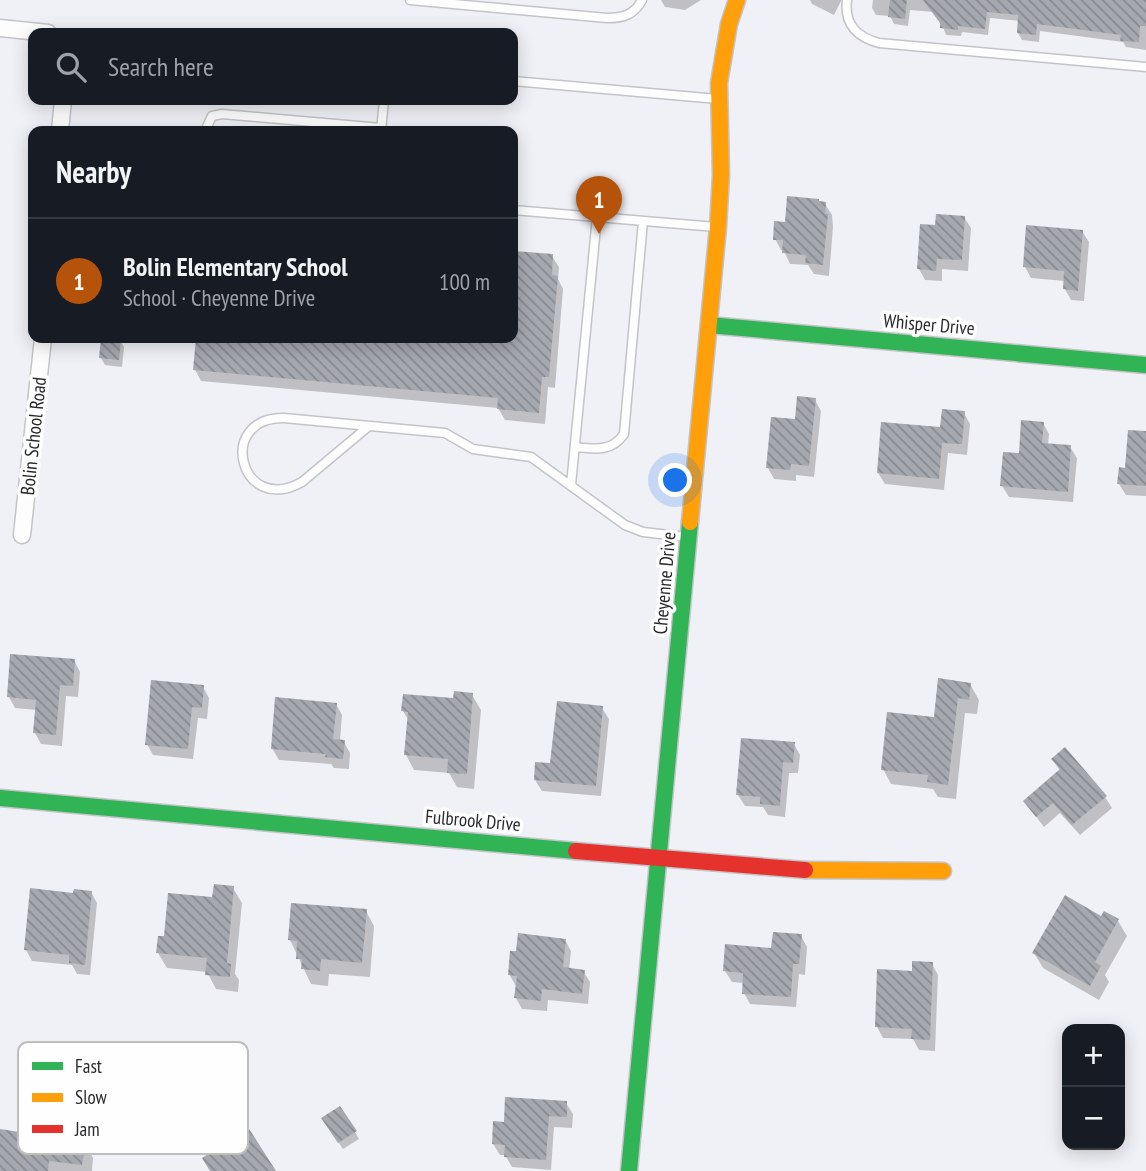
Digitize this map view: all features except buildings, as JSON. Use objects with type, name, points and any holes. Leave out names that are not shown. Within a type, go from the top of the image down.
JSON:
[{"type":"street","name":"Cheyenne Drive","points":[[629,1171],[718,227],[721,176],[718,99],[729,24],[737,0]]},
{"type":"street","points":[[0,28],[28,31]]},
{"type":"street","points":[[60,126],[63,105]]},
{"type":"street","name":"Whisper Drive","points":[[709,325],[1146,365]]},
{"type":"street","name":"Bolin School Road","points":[[23,535],[42,343]]},
{"type":"street","name":"Fulbrook Drive","points":[[0,798],[819,871],[943,871]]},
{"type":"lane","points":[[410,0],[621,18],[631,13],[642,0]]},
{"type":"lane","points":[[846,0],[849,24],[856,33],[879,43],[1146,68]]},
{"type":"lane","points":[[518,81],[718,99]]},
{"type":"lane","points":[[381,126],[384,105]]},
{"type":"lane","points":[[207,126],[212,116],[222,114],[341,126]]},
{"type":"lane","points":[[518,210],[718,227]]},
{"type":"lane","points":[[571,485],[597,217]]},
{"type":"lane","points":[[575,447],[604,449],[619,441],[624,433],[643,221]]},
{"type":"lane","points":[[369,426],[302,482],[291,488],[279,490],[257,483],[248,474],[243,463],[242,451],[251,429],[272,418],[284,418],[445,433],[473,449],[531,457],[625,525],[643,532],[689,537]]},
{"type":"traffic: fast","points":[[709,325],[1146,365]]},
{"type":"traffic: fast","points":[[629,1171],[690,522]]},
{"type":"traffic: fast","points":[[0,798],[576,851]]},
{"type":"traffic: slow","points":[[690,522],[718,227],[721,175],[719,83],[729,24],[737,0]]},
{"type":"traffic: slow","points":[[805,870],[943,871]]},
{"type":"traffic: jam","points":[[576,851],[805,870]]},
{"type":"place","name":"Bolin Elementary School","points":[[599,234]]}]
